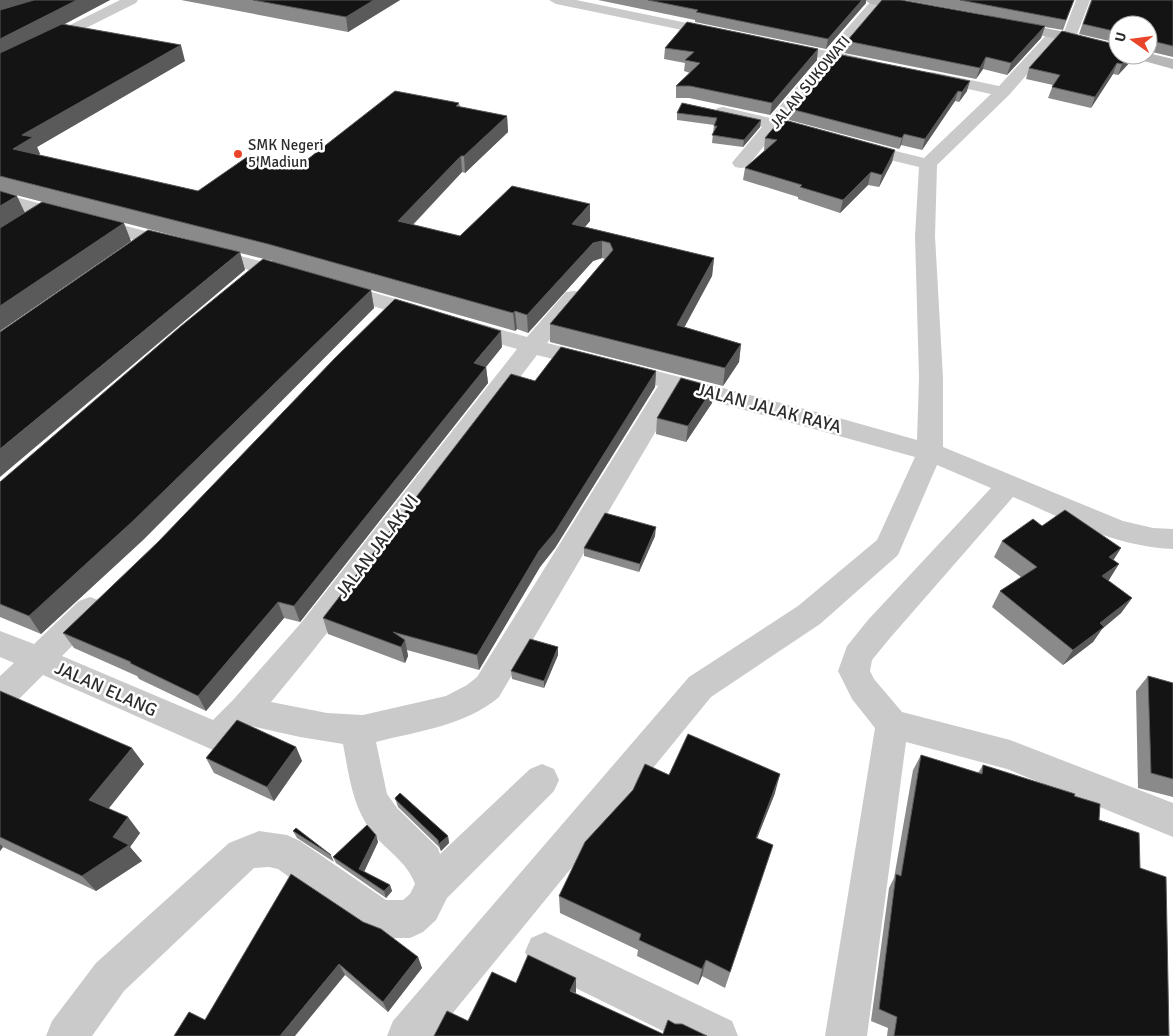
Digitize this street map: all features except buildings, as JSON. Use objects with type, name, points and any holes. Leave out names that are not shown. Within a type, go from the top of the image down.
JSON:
[{"type":"street","points":[[0,66],[131,0]]},
{"type":"street","points":[[556,0],[737,37]]},
{"type":"street","points":[[877,0],[934,11]]},
{"type":"street","name":"JALAN SUKOWATI","points":[[741,163],[877,0]]},
{"type":"street","points":[[408,1036],[700,686],[808,615],[888,547],[930,452],[931,378],[925,236],[928,164],[1062,35],[1083,0]]},
{"type":"street","points":[[988,21],[1062,35],[1108,47]]},
{"type":"street","points":[[765,43],[880,66]]},
{"type":"street","points":[[1158,60],[1173,64]]},
{"type":"street","points":[[919,75],[1003,92]]},
{"type":"street","points":[[708,109],[776,123],[928,164]]},
{"type":"street","name":"JALAN JALAK RAYA","points":[[0,199],[44,212],[152,237],[265,267],[532,346],[930,452],[1118,530],[1153,538],[1173,539]]},
{"type":"street","points":[[22,226],[44,212]]},
{"type":"street","points":[[130,253],[152,237]]},
{"type":"street","points":[[243,285],[265,267]]},
{"type":"street","name":"JALAN JALAK VI","points":[[213,734],[221,733],[228,728],[312,632],[464,432],[532,346],[589,280]]},
{"type":"street","points":[[372,326],[394,305]]},
{"type":"street","points":[[245,710],[292,722],[357,730],[426,716],[480,696],[488,687],[672,383]]},
{"type":"street","points":[[1008,485],[858,655],[854,671],[862,689],[892,724],[1010,755],[1173,820]]},
{"type":"street","points":[[0,697],[110,590]]},
{"type":"street","name":"JALAN ELANG","points":[[0,644],[144,707],[213,734]]},
{"type":"street","points":[[846,1036],[892,724]]},
{"type":"street","points":[[357,730],[371,800],[384,820],[425,860],[434,885]]},
{"type":"street","points":[[67,1036],[110,978],[242,855],[259,849],[287,853],[355,902],[382,918],[410,918],[423,907],[434,885],[542,780]]},
{"type":"street","points":[[545,952],[717,1036]]},
{"type":"place","name":"SMK Negeri 5 Madiun","points":[[238,154]]}]
